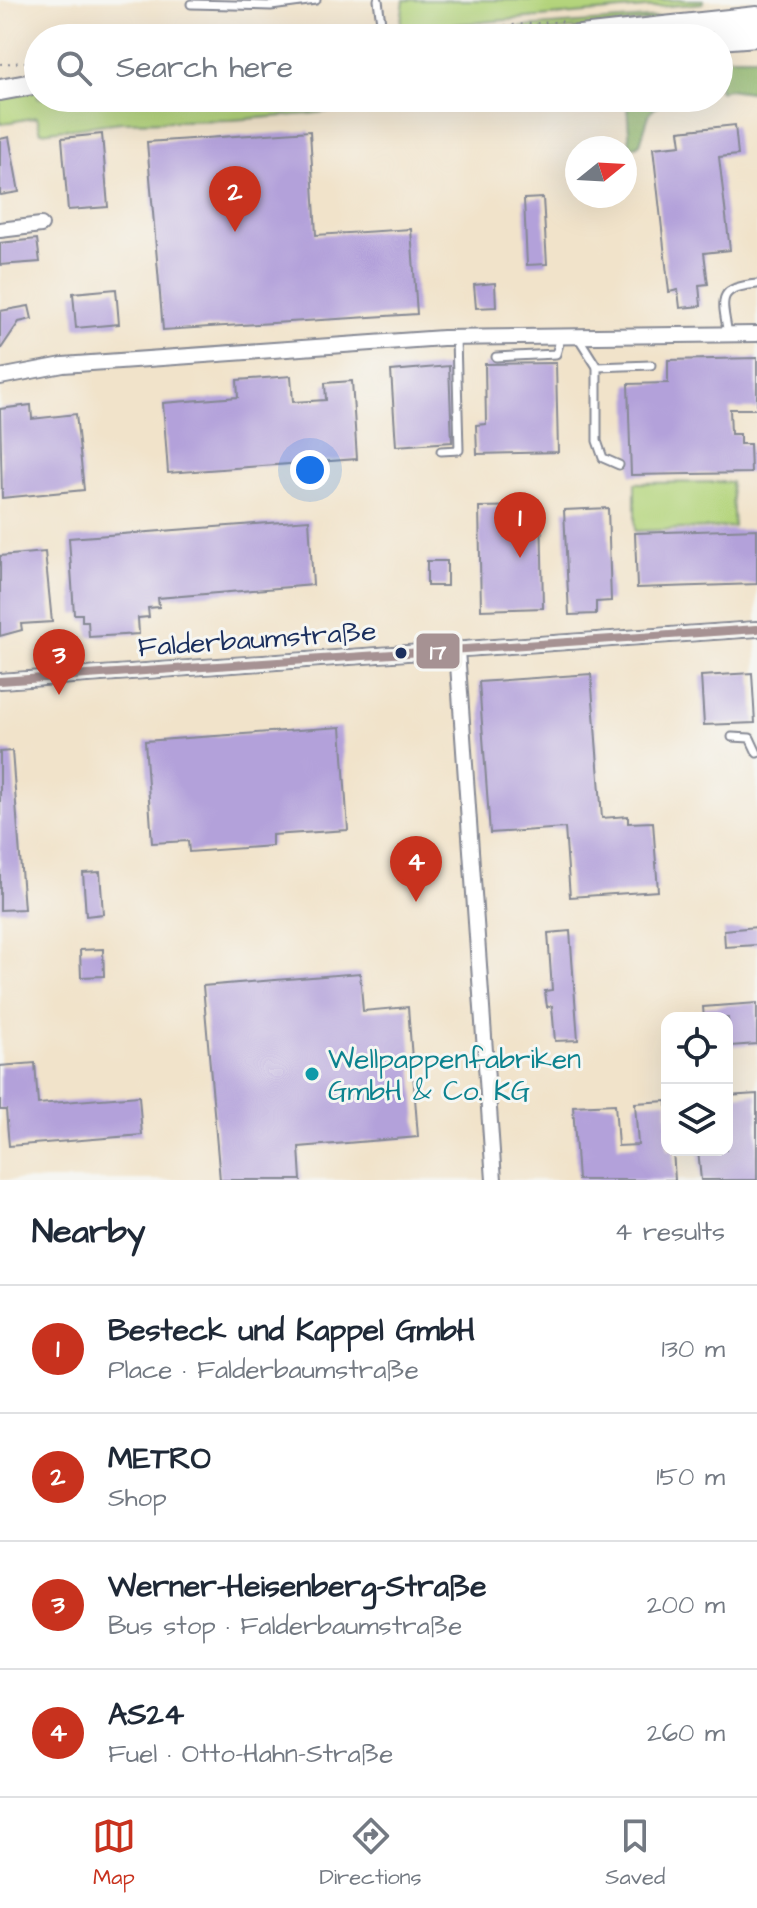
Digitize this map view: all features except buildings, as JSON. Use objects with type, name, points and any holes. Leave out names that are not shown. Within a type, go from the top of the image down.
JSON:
[{"type":"main road","points":[[694,24],[757,17]]},
{"type":"main road","points":[[733,38],[757,36]]},
{"type":"main road","points":[[0,90],[24,86]]},
{"type":"street","points":[[0,230],[41,225]]},
{"type":"street","points":[[0,377],[63,365],[456,338],[757,334]]},
{"type":"street","name":"Falderbaumstraße","points":[[0,681],[757,629]]},
{"type":"street","points":[[457,650],[494,1180]]},
{"type":"lane","points":[[191,4],[271,6],[316,0]]},
{"type":"lane","points":[[378,0],[381,24]]},
{"type":"lane","points":[[728,334],[724,303],[726,294],[732,287],[757,284]]},
{"type":"lane","points":[[496,357],[556,354],[569,335],[597,367],[597,441],[603,458],[619,465]]},
{"type":"lane","points":[[441,451],[459,450],[456,338]]},
{"type":"lane","points":[[597,367],[651,365]]},
{"type":"lane","points":[[732,737],[750,738],[757,753]]},
{"type":"path","points":[[0,64],[24,62]]},
{"type":"green space","points":[[404,0],[703,0],[703,3],[458,24],[401,24]]},
{"type":"green space","points":[[719,13],[620,24],[566,24]]},
{"type":"green space","points":[[733,57],[757,57],[757,93],[733,90]]},
{"type":"green space","points":[[24,93],[24,112],[324,112],[232,120],[121,122],[41,132],[37,117],[0,124],[0,97]]},
{"type":"green space","points":[[627,112],[650,112],[637,145],[637,136],[629,136]]},
{"type":"green space","points":[[731,482],[734,527],[635,531],[635,483]]},
{"type":"transit line","name":"17","points":[[0,681],[757,629]]},
{"type":"place","name":"METRO","points":[[235,232]]},
{"type":"place","name":"Besteck und Kappel GmbH","points":[[520,558]]},
{"type":"place","name":"Werner-Heisenberg-Straße","points":[[59,695]]},
{"type":"place","name":"AS24","points":[[416,902]]},
{"type":"place","name":"Wellpappenfabriken GmbH & Co. KG","points":[[312,1074]]}]
